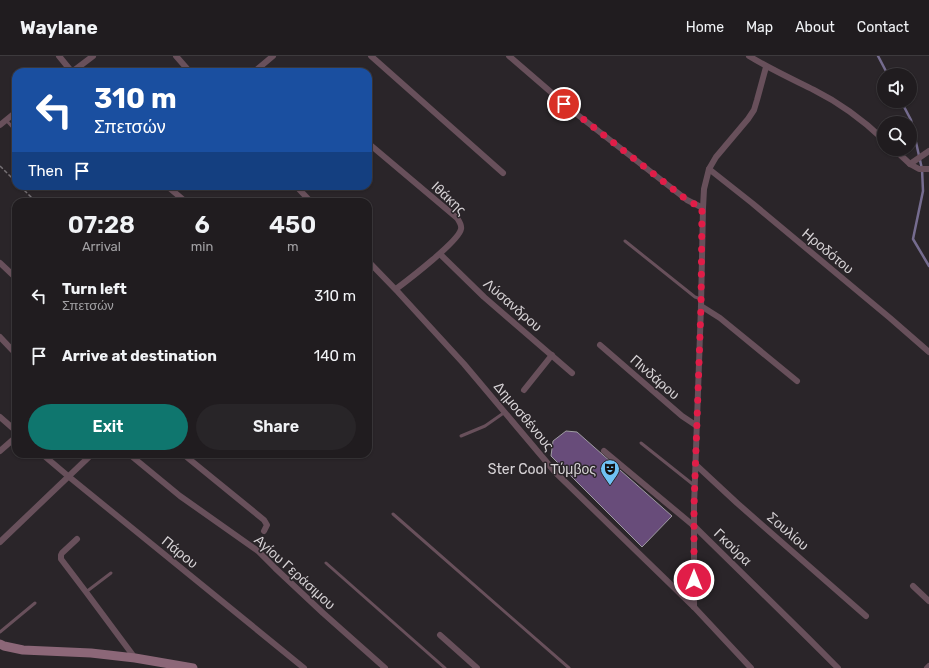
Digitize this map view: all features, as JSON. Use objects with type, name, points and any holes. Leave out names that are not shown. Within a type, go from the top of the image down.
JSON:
[{"type":"main road","points":[[0,644],[23,650],[91,653],[135,658],[193,668]]},
{"type":"street","points":[[59,56],[69,68]]},
{"type":"street","points":[[78,68],[94,56]]},
{"type":"street","points":[[176,56],[186,68]]},
{"type":"street","points":[[259,68],[273,56]]},
{"type":"street","points":[[371,56],[503,174]]},
{"type":"street","points":[[509,56],[574,112],[687,200],[702,208]]},
{"type":"street","points":[[749,56],[766,67],[816,90],[844,107],[877,134]]},
{"type":"street","points":[[694,607],[694,526],[701,302],[702,208],[704,190],[709,169],[716,157],[754,110],[766,67]]},
{"type":"street","points":[[0,125],[12,115]]},
{"type":"street","name":"Ιθάκης","points":[[372,146],[460,222],[462,228],[459,234],[440,254],[396,289]]},
{"type":"street","points":[[910,164],[929,151]]},
{"type":"street","points":[[901,156],[910,164],[919,169],[929,169]]},
{"type":"street","name":"Ηροδότου","points":[[709,169],[752,202],[929,352]]},
{"type":"street","points":[[172,190],[181,198]]},
{"type":"street","points":[[300,190],[307,198]]},
{"type":"street","name":"Λύσανδρου","points":[[440,254],[484,297],[572,373]]},
{"type":"street","points":[[0,263],[12,274]]},
{"type":"street","name":"Δημοσθένους","points":[[372,265],[396,289],[464,364],[555,472],[694,607],[751,668]]},
{"type":"street","points":[[701,302],[797,381]]},
{"type":"street","points":[[0,337],[12,350]]},
{"type":"street","name":"Πινδάρου","points":[[600,345],[682,416],[697,426]]},
{"type":"street","points":[[524,390],[552,356]]},
{"type":"street","points":[[0,417],[12,428]]},
{"type":"street","points":[[0,451],[12,440]]},
{"type":"street","name":"Γκούρα","points":[[604,451],[694,526],[838,668]]},
{"type":"street","name":"Πάρου","points":[[47,458],[304,668]]},
{"type":"street","points":[[0,542],[88,458]]},
{"type":"street","name":"Αγίου Γεράσιμου","points":[[134,458],[180,496],[258,551],[318,608],[385,668]]},
{"type":"street","points":[[188,458],[264,520],[267,525],[264,531]]},
{"type":"street","name":"Σουλίου","points":[[696,464],[737,503],[866,616]]},
{"type":"street","points":[[77,538],[62,553],[61,559],[135,658]]},
{"type":"street","points":[[913,586],[929,601]]},
{"type":"street","points":[[440,635],[477,668]]},
{"type":"lane","points":[[6,120],[12,127]]},
{"type":"lane","points":[[625,241],[701,302]]},
{"type":"lane","points":[[460,436],[485,426],[505,412]]},
{"type":"lane","points":[[641,443],[695,486]]},
{"type":"lane","points":[[393,514],[569,668]]},
{"type":"lane","points":[[326,563],[445,668]]},
{"type":"lane","points":[[86,592],[111,573]]},
{"type":"lane","points":[[0,632],[35,603]]},
{"type":"path","points":[[0,166],[12,178]]},
{"type":"path","points":[[24,190],[32,198]]},
{"type":"building","name":"Ster Cool Τύμβος","points":[[566,431],[577,432],[672,516],[642,547],[551,456],[553,441]]},
{"type":"waterway","points":[[878,56],[884,68]]},
{"type":"waterway","points":[[905,108],[911,120],[922,169],[923,191],[913,239],[929,266]]},
{"type":"place","name":"Ster Cool Τύμβος","points":[[610,486]]},
{"type":"route","points":[[564,104],[687,200],[702,208],[701,306],[694,506],[694,580]]}]
